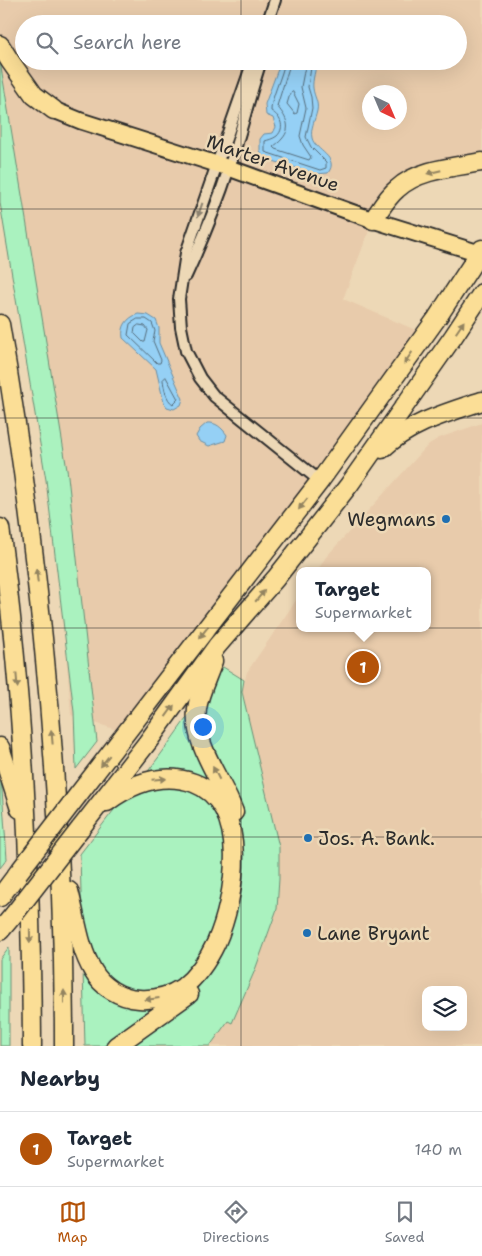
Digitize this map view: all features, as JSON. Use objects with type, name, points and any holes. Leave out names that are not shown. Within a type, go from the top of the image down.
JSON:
[{"type":"highway","points":[[0,45],[15,68]]},
{"type":"highway","points":[[16,70],[34,95],[54,110]]},
{"type":"highway","points":[[373,220],[391,194],[408,181],[435,171],[482,162]]},
{"type":"highway","points":[[2,894],[320,482],[437,318],[481,251]]},
{"type":"highway","points":[[0,931],[147,743],[217,646],[276,578],[365,463],[482,293]]},
{"type":"highway","points":[[0,324],[19,435],[40,596],[61,857],[64,1046]]},
{"type":"highway","points":[[365,463],[406,430],[482,401]]},
{"type":"highway","points":[[0,528],[15,660],[28,835],[32,1046]]},
{"type":"highway","points":[[116,1046],[175,1005],[200,983],[217,957],[233,916],[241,867],[240,833],[230,801],[201,740],[197,719],[198,707],[217,646]]},
{"type":"highway","points":[[0,747],[28,835]]},
{"type":"highway","points":[[61,857],[86,956],[93,972],[104,984],[118,994],[133,999],[149,1000],[166,996],[181,989],[194,977],[216,943],[227,908],[233,880],[233,841],[230,823],[223,807],[212,794],[198,785],[183,779],[150,780],[126,790],[103,805],[84,824]]},
{"type":"highway","points":[[28,1046],[32,1022]]},
{"type":"main road","name":"Marter Avenue","points":[[54,110],[81,121],[223,166],[373,220],[481,251]]},
{"type":"street","points":[[270,15],[276,0]]},
{"type":"street","points":[[274,15],[276,0]]},
{"type":"street","points":[[250,70],[202,240],[181,288],[179,299],[181,326],[186,351],[200,378],[214,396],[320,482]]},
{"type":"street","points":[[223,166],[258,70]]},
{"type":"shaded area","points":[[0,0],[482,0],[482,162],[421,176],[373,220],[343,299],[425,334],[126,733],[71,715],[63,609],[44,441],[0,191]]},
{"type":"shaded area","points":[[482,423],[482,1046],[210,1046],[228,1020],[232,1022],[255,970],[277,909],[279,879],[242,692],[247,672],[296,600],[296,632],[431,632],[431,567],[320,567],[326,557],[429,444],[439,438]]},
{"type":"green space","points":[[0,61],[68,476],[97,742],[76,769],[74,712],[46,480],[0,203]]},
{"type":"green space","points":[[223,667],[244,680],[242,692],[279,847],[277,909],[255,970],[232,1023],[228,1021],[210,1046],[85,1046],[80,854],[130,789],[149,770]]},
{"type":"green space","points":[[0,762],[7,859],[0,868]]},
{"type":"green space","points":[[9,947],[9,1046],[0,1046],[0,959]]},
{"type":"water","points":[[278,70],[315,70],[313,85],[317,108],[312,128],[312,138],[314,143],[329,158],[331,167],[328,173],[316,174],[263,158],[260,151],[260,139],[264,134],[273,133],[276,127],[273,118],[266,115],[265,104]]},
{"type":"water","points":[[138,314],[148,315],[156,320],[159,328],[159,343],[183,399],[181,405],[174,409],[167,407],[164,403],[156,369],[123,338],[123,330],[126,323]]},
{"type":"water","points":[[207,423],[216,425],[223,430],[227,435],[225,441],[209,446],[199,441],[196,436]]},
{"type":"place","name":"Wegmans","points":[[446,519]]},
{"type":"place","name":"Target","points":[[363,667]]},
{"type":"place","name":"Jos. A. Bank.","points":[[308,838]]},
{"type":"place","name":"Lane Bryant","points":[[307,933]]}]
